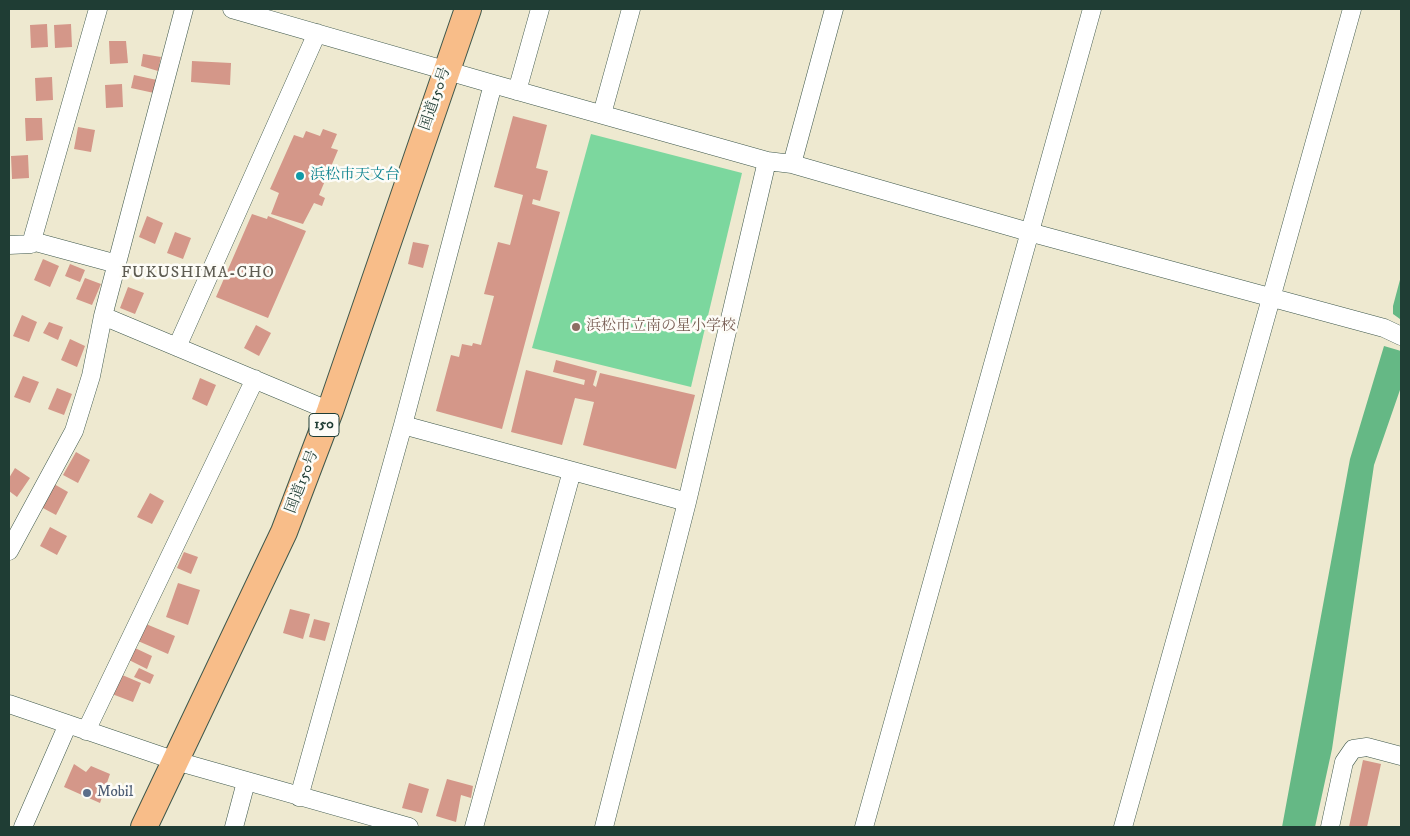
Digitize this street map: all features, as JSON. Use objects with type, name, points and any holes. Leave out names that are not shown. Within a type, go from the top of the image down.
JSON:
[{"type":"highway","name":"国道150号","points":[[144,827],[284,532],[330,410],[468,9]]},
{"type":"street","points":[[9,245],[31,244],[98,9]]},
{"type":"street","points":[[9,551],[74,431],[91,376],[103,316],[184,9]]},
{"type":"street","points":[[232,9],[517,91],[767,160],[792,164],[1029,232],[1384,328],[1401,336]]},
{"type":"street","points":[[517,91],[540,9]]},
{"type":"street","points":[[602,114],[631,9]]},
{"type":"street","points":[[792,164],[834,9]]},
{"type":"street","points":[[864,827],[1092,9]]},
{"type":"street","points":[[1123,827],[1352,9]]},
{"type":"street","points":[[177,347],[317,33]]},
{"type":"street","points":[[299,796],[403,425],[493,84]]},
{"type":"street","points":[[604,827],[687,502],[767,160]]},
{"type":"street","points":[[32,241],[117,264]]},
{"type":"street","points":[[103,316],[330,410]]},
{"type":"street","points":[[86,731],[255,379]]},
{"type":"street","points":[[403,425],[687,502]]},
{"type":"street","points":[[474,827],[572,471]]},
{"type":"street","points":[[9,704],[176,761],[409,827]]},
{"type":"street","points":[[23,827],[68,724]]},
{"type":"street","points":[[1330,827],[1344,762],[1353,748],[1367,747],[1401,756]]},
{"type":"street","points":[[234,827],[246,782]]},
{"type":"green space","points":[[591,134],[742,173],[691,387],[532,348]]},
{"type":"green space","points":[[1401,276],[1400,319],[1393,314],[1393,306]]},
{"type":"green space","points":[[1384,346],[1401,351],[1401,387],[1374,465],[1332,749],[1315,827],[1282,827],[1350,459]]},
{"type":"building","points":[[47,24],[48,47],[31,48],[30,25]]},
{"type":"building","points":[[71,24],[72,47],[55,48],[54,25]]},
{"type":"building","points":[[109,41],[126,41],[128,63],[110,64]]},
{"type":"building","points":[[143,54],[161,57],[158,71],[141,66]]},
{"type":"building","points":[[192,61],[231,63],[230,85],[191,82]]},
{"type":"building","points":[[134,75],[157,80],[154,93],[131,88]]},
{"type":"building","points":[[52,77],[53,100],[36,101],[35,78]]},
{"type":"building","points":[[122,84],[123,107],[106,108],[105,85]]},
{"type":"building","points":[[513,116],[547,125],[536,168],[548,171],[540,201],[533,199],[532,204],[560,212],[502,429],[436,411],[451,355],[459,357],[462,344],[472,346],[473,343],[481,345],[494,296],[484,294],[498,242],[510,245],[523,195],[494,187]]},
{"type":"building","points":[[25,118],[42,118],[43,140],[26,141]]},
{"type":"building","points":[[78,127],[95,130],[91,152],[74,149]]},
{"type":"building","points":[[323,129],[337,134],[331,148],[338,150],[319,195],[325,198],[322,206],[314,203],[303,224],[271,214],[279,193],[270,189],[294,135],[303,138],[306,131],[320,136]]},
{"type":"building","points":[[28,155],[29,178],[12,179],[11,156]]},
{"type":"building","points":[[252,214],[267,219],[268,216],[306,231],[268,318],[216,297]]},
{"type":"building","points":[[147,216],[163,223],[155,244],[139,237]]},
{"type":"building","points":[[175,232],[191,238],[183,259],[167,253]]},
{"type":"building","points":[[413,242],[429,245],[423,268],[408,264]]},
{"type":"building","points":[[43,259],[59,266],[50,287],[34,280]]},
{"type":"building","points":[[70,264],[85,270],[80,282],[65,276]]},
{"type":"building","points":[[85,278],[101,284],[92,305],[76,299]]},
{"type":"building","points":[[128,287],[144,293],[135,314],[120,308]]},
{"type":"building","points":[[22,315],[37,322],[29,342],[13,336]]},
{"type":"building","points":[[49,322],[63,327],[58,340],[43,333]]},
{"type":"building","points":[[256,325],[271,333],[259,356],[244,348]]},
{"type":"building","points":[[70,339],[85,346],[77,367],[61,360]]},
{"type":"building","points":[[556,360],[597,371],[593,385],[596,387],[600,373],[695,395],[676,469],[583,445],[594,402],[575,398],[562,445],[511,432],[526,370],[584,385],[585,380],[553,372]]},
{"type":"building","points":[[23,376],[39,382],[30,403],[14,397]]},
{"type":"building","points":[[200,378],[216,385],[207,406],[192,399]]},
{"type":"building","points":[[57,388],[72,394],[64,415],[48,409]]},
{"type":"building","points":[[76,452],[90,460],[78,483],[63,475]]},
{"type":"building","points":[[15,468],[30,478],[17,497],[9,491],[9,478]]},
{"type":"building","points":[[54,484],[68,492],[56,515],[41,507]]},
{"type":"building","points":[[150,493],[164,501],[152,524],[137,517]]},
{"type":"building","points":[[50,527],[67,536],[57,555],[40,546]]},
{"type":"building","points":[[184,552],[198,557],[191,574],[177,568]]},
{"type":"building","points":[[178,583],[200,590],[188,625],[166,617]]},
{"type":"building","points":[[290,609],[310,614],[303,639],[283,633]]},
{"type":"building","points":[[314,619],[330,623],[325,641],[309,637]]},
{"type":"building","points":[[146,624],[175,636],[168,654],[138,641]]},
{"type":"building","points":[[135,648],[152,656],[147,669],[129,660]]},
{"type":"building","points":[[139,668],[154,675],[150,684],[134,677]]},
{"type":"building","points":[[120,674],[141,683],[133,702],[112,694]]},
{"type":"building","points":[[1363,760],[1381,764],[1367,827],[1349,827]]},
{"type":"building","points":[[74,764],[86,772],[91,766],[110,774],[100,803],[64,787]]},
{"type":"building","points":[[447,779],[473,786],[471,798],[461,795],[456,822],[436,816]]},
{"type":"building","points":[[409,783],[429,789],[422,813],[402,808]]},
{"type":"place","name":"浜松市天文台","points":[[300,176]]},
{"type":"place","name":"浜松市立南の星小学校","points":[[576,327]]},
{"type":"place","name":"Mobil","points":[[87,793]]},
{"type":"district","name":"FUKUSHIMA-CHO","points":[[198,274]]}]
